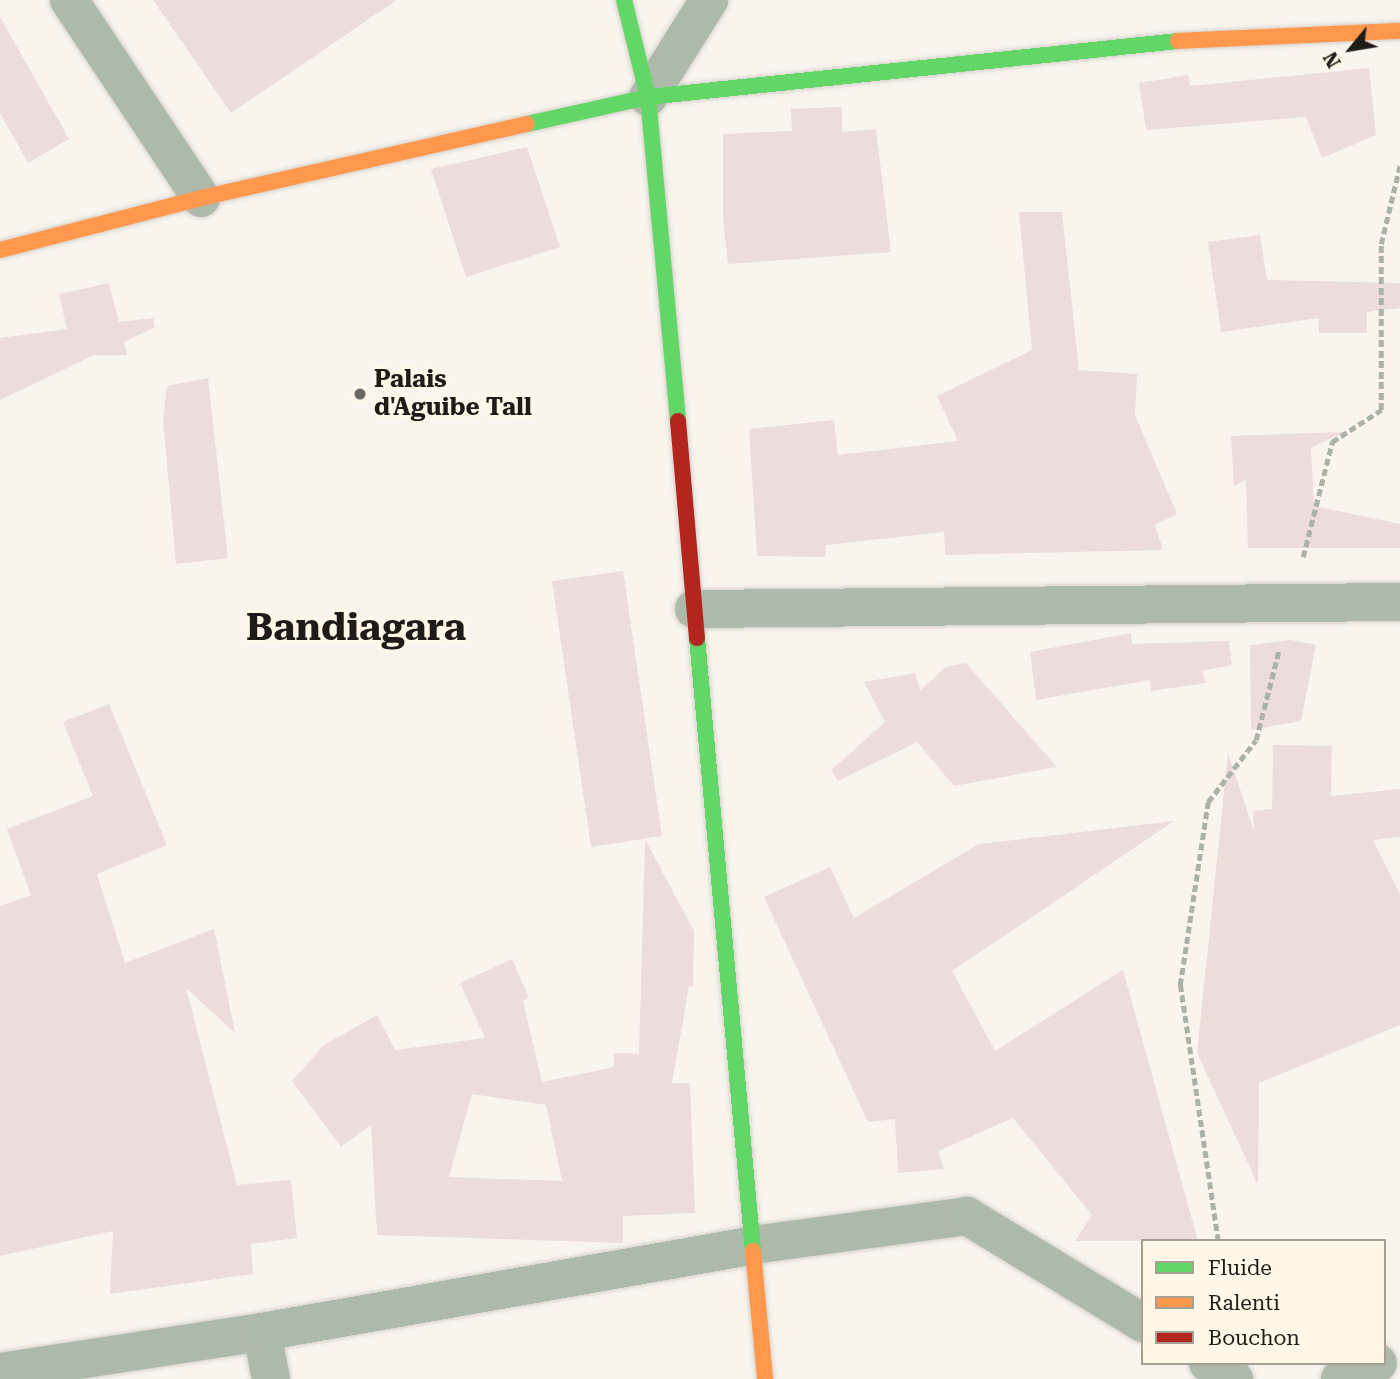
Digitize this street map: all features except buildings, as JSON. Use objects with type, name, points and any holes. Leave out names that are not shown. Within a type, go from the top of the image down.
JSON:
[{"type":"street","points":[[69,0],[201,198]]},
{"type":"street","points":[[624,0],[648,97],[765,1379]]},
{"type":"street","points":[[648,97],[709,0]]},
{"type":"street","points":[[0,250],[201,198],[648,97],[1211,38],[1400,31]]},
{"type":"street","points":[[694,609],[1292,600],[1400,602]]},
{"type":"street","points":[[0,1371],[262,1332],[753,1245],[967,1216],[1141,1322]]},
{"type":"street","points":[[262,1332],[271,1379]]},
{"type":"street","points":[[1212,1365],[1234,1379]]},
{"type":"street","points":[[1340,1379],[1373,1365]]},
{"type":"path","points":[[1217,1239],[1180,985],[1208,802],[1256,740],[1332,442],[1381,410],[1381,244],[1400,165]]},
{"type":"traffic: fast","points":[[624,0],[648,97],[678,421]]},
{"type":"traffic: fast","points":[[527,124],[648,97],[1178,41]]},
{"type":"traffic: fast","points":[[697,638],[753,1251]]},
{"type":"traffic: slow","points":[[1178,41],[1400,31]]},
{"type":"traffic: slow","points":[[0,250],[201,198],[527,124]]},
{"type":"traffic: slow","points":[[753,1251],[765,1379]]},
{"type":"traffic: jam","points":[[678,421],[697,638]]},
{"type":"place","name":"Palais d'Aguibe Tall","points":[[360,394]]},
{"type":"district","name":"Bandiagara","points":[[356,628]]}]
